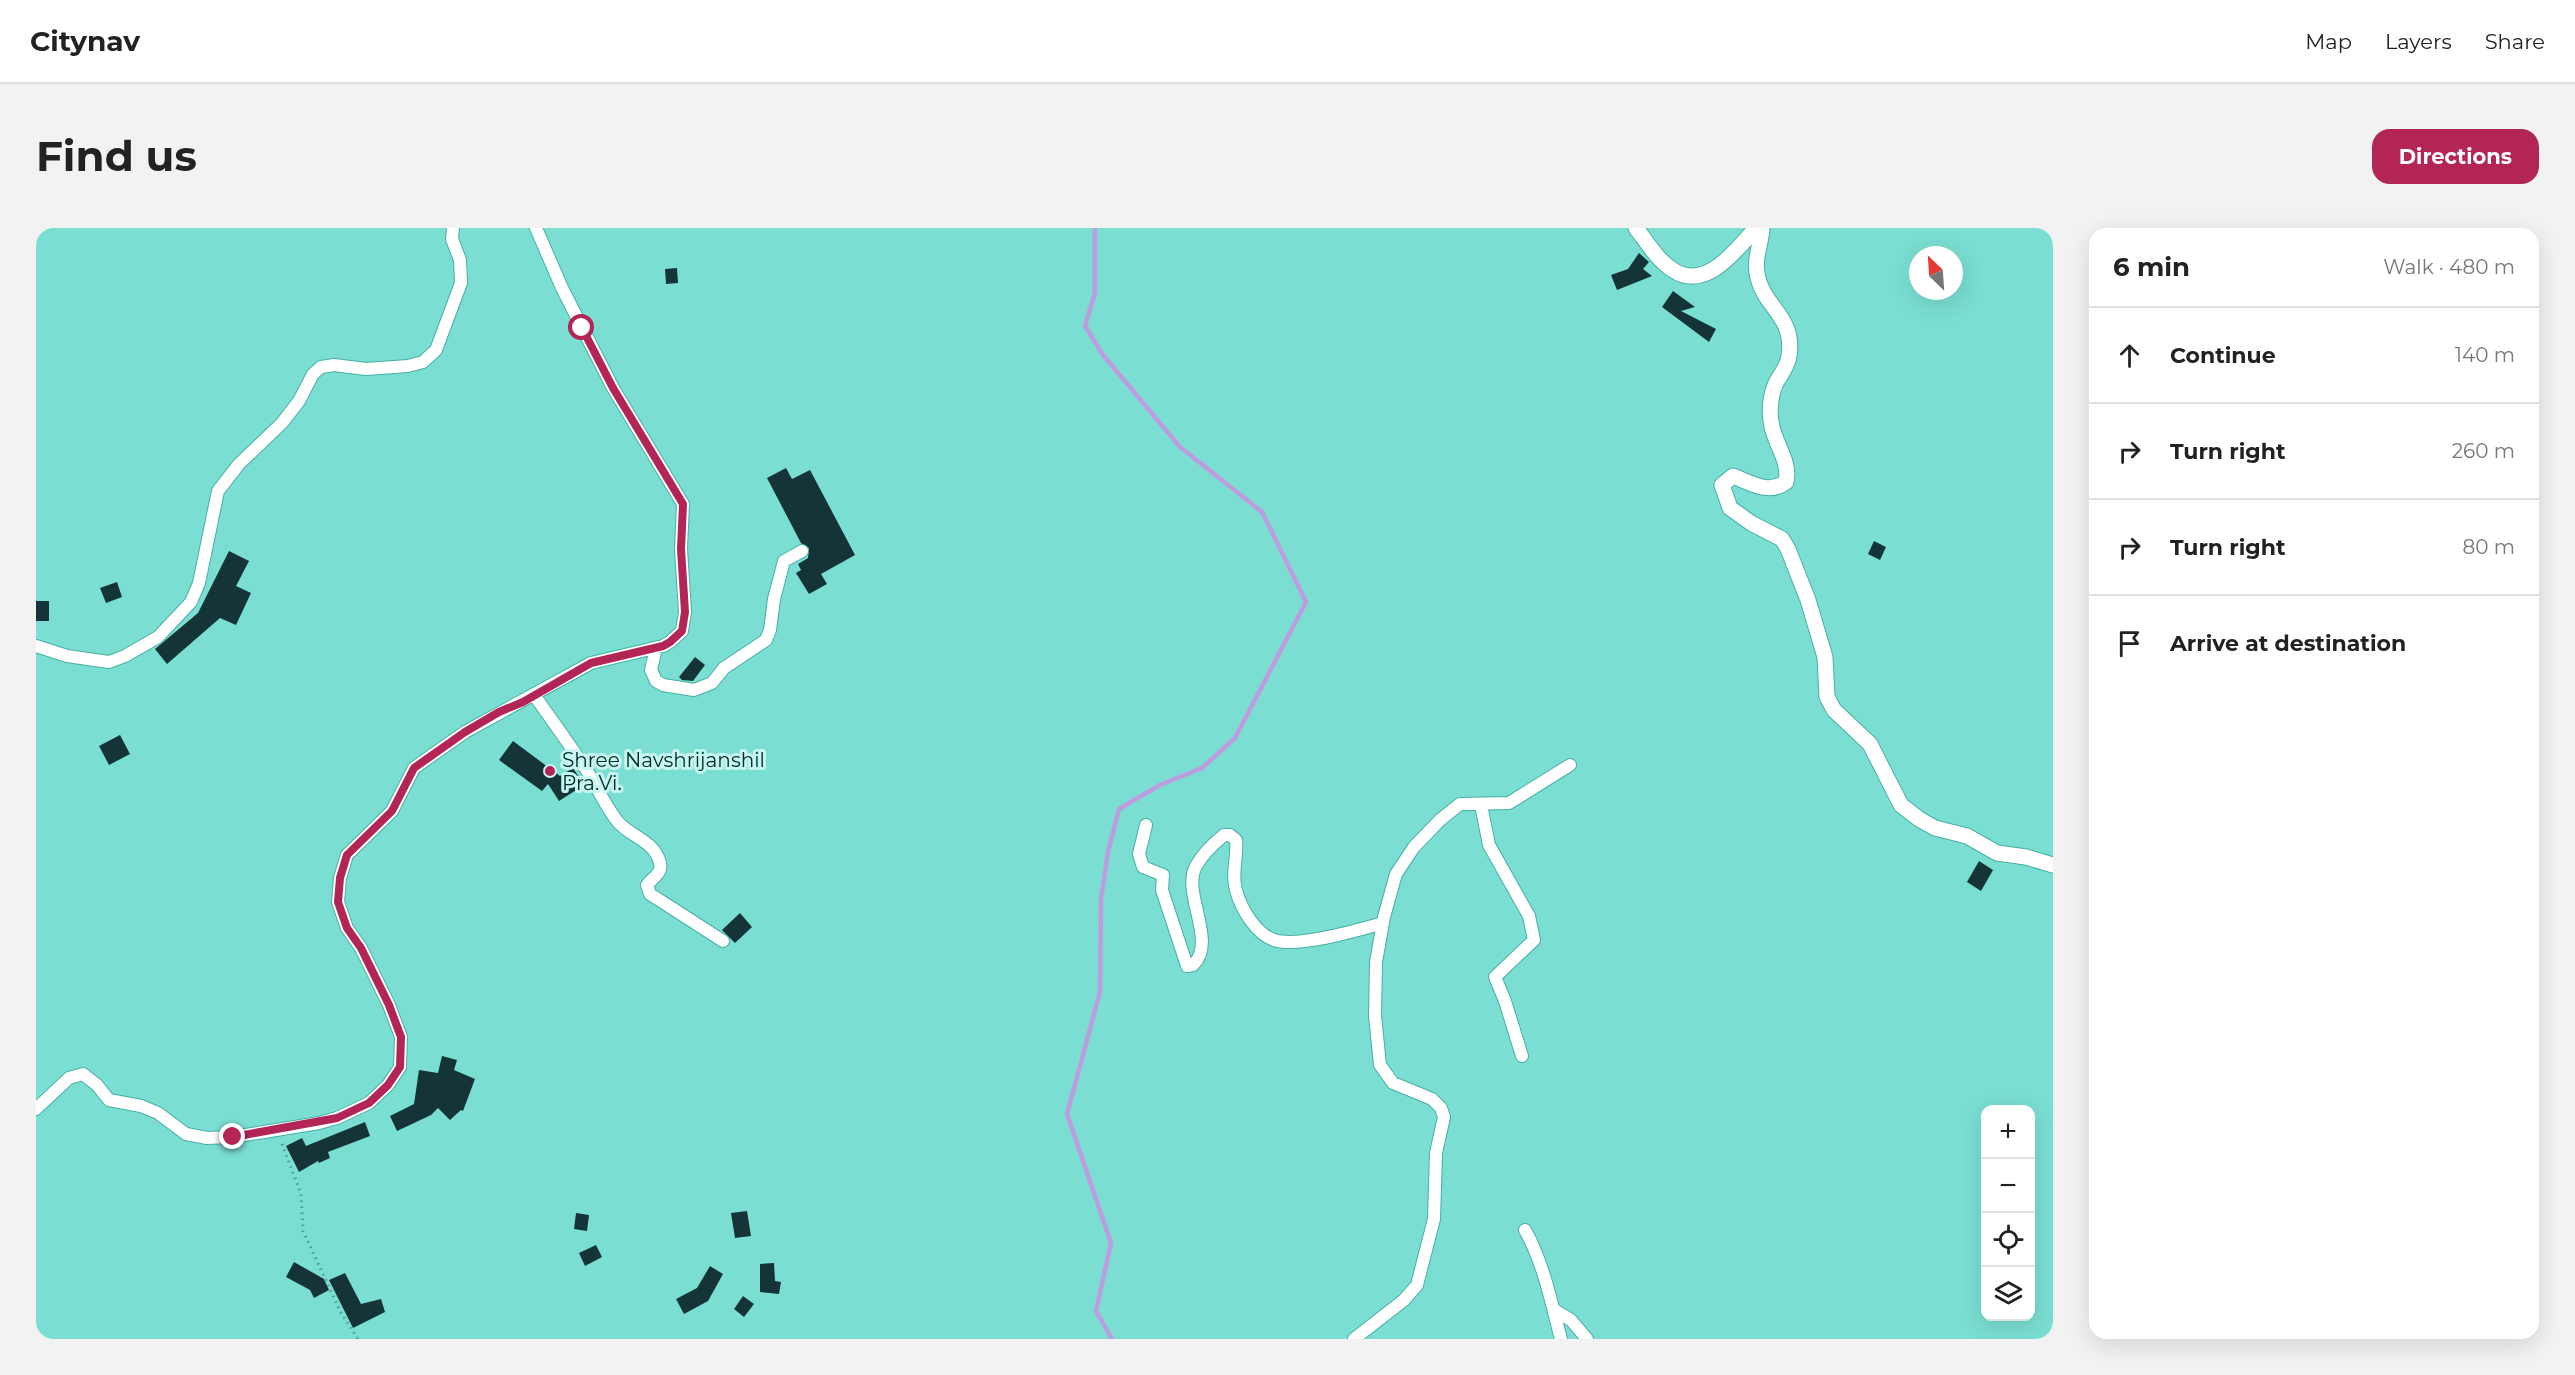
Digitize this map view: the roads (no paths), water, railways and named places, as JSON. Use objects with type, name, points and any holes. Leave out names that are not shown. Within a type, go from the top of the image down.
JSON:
[{"type":"street","points":[[36,646],[67,656],[109,662],[125,656],[158,637],[191,602],[199,583],[218,491],[239,464],[282,423],[299,401],[313,375],[321,367],[334,365],[366,369],[408,366],[423,362],[436,350],[460,283],[460,260],[452,240],[453,228]]},
{"type":"street","points":[[36,1109],[69,1078],[83,1074],[98,1085],[109,1100],[141,1106],[158,1113],[186,1134],[207,1138],[278,1130],[337,1118],[369,1103],[388,1085],[400,1067],[401,1037],[389,1005],[361,948],[347,928],[338,902],[340,878],[347,855],[392,811],[414,768],[465,732],[591,663],[656,648],[670,642],[682,631],[685,612],[681,549],[683,504],[613,388],[562,288],[536,228]]},
{"type":"street","points":[[1636,228],[1672,270],[1693,276],[1715,269],[1756,228]]},
{"type":"street","points":[[1762,228],[1756,261],[1757,277],[1786,324],[1790,357],[1776,384],[1771,401],[1771,422],[1789,471],[1786,482],[1774,489],[1763,488],[1733,476],[1722,485],[1730,508],[1751,523],[1782,539],[1788,549],[1806,592],[1825,657],[1827,697],[1834,710],[1870,744],[1901,805],[1935,828],[1967,836],[1997,853],[2026,857],[2053,865]]},
{"type":"street","points":[[656,648],[651,670],[656,681],[663,685],[694,690],[712,683],[724,668],[766,640],[771,630],[774,599],[784,561],[802,551]]},
{"type":"street","points":[[534,695],[619,822],[632,834],[644,840],[657,857],[661,864],[660,872],[647,885],[650,894],[723,941]]},
{"type":"street","points":[[1354,1339],[1404,1300],[1417,1285],[1434,1219],[1436,1153],[1444,1117],[1441,1108],[1432,1099],[1393,1083],[1380,1065],[1375,1016],[1376,962],[1383,923],[1396,874],[1414,847],[1440,820],[1460,804],[1509,803],[1570,765]]},
{"type":"street","points":[[1480,805],[1489,845],[1529,916],[1534,940],[1495,977],[1522,1056]]},
{"type":"street","points":[[1146,825],[1139,854],[1143,867],[1163,874],[1162,890],[1187,966],[1193,965],[1201,955],[1199,915],[1192,888],[1195,868],[1210,847],[1224,835],[1230,835],[1236,840],[1234,872],[1236,891],[1260,933],[1276,941],[1309,939],[1342,935],[1383,923]]},
{"type":"street","points":[[1525,1230],[1535,1249],[1561,1339]]},
{"type":"street","points":[[1554,1310],[1571,1320],[1587,1339]]},
{"type":"waterway","points":[[1095,228],[1095,293],[1085,326],[1103,355],[1180,447],[1262,512],[1306,602],[1235,738],[1202,768],[1160,785],[1119,809],[1108,852],[1101,899],[1100,992],[1067,1114],[1111,1243],[1096,1311],[1112,1339]]},
{"type":"place","name":"Shree Navshrijanshil Pra.Vi.","points":[[550,771]]}]
